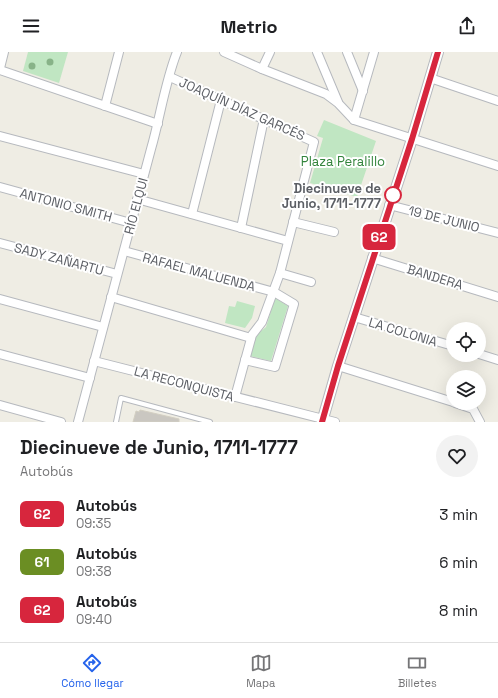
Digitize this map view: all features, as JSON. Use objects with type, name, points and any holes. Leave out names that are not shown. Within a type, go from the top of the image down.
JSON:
[{"type":"street","points":[[4,52],[0,69],[158,124]]},
{"type":"street","points":[[105,106],[119,52]]},
{"type":"street","name":"RÍO ELQUI","points":[[94,361],[177,52]]},
{"type":"street","points":[[225,52],[262,69],[326,94],[338,103],[354,120],[498,166]]},
{"type":"street","points":[[262,69],[270,52]]},
{"type":"street","points":[[317,52],[338,103]]},
{"type":"street","points":[[347,52],[363,91]]},
{"type":"street","points":[[354,120],[374,52]]},
{"type":"street","points":[[322,420],[372,258],[412,139],[438,52]]},
{"type":"street","name":"JOAQUÍN DÍAZ GARCÉS","points":[[170,77],[314,142],[293,222]]},
{"type":"street","points":[[430,78],[498,101]]},
{"type":"street","points":[[192,214],[221,100]]},
{"type":"street","points":[[241,228],[264,119]]},
{"type":"street","points":[[0,136],[144,174]]},
{"type":"street","name":"ANTONIO SMITH","points":[[0,187],[131,223]]},
{"type":"street","points":[[137,199],[288,241]]},
{"type":"street","name":"19 DE JUNIO","points":[[389,205],[498,232]]},
{"type":"street","points":[[235,397],[252,338],[262,322],[274,292],[293,222],[334,232]]},
{"type":"street","name":"SADY ZAÑARTU","points":[[0,243],[117,274]]},
{"type":"street","name":"RAFAEL MALUENDA","points":[[124,251],[274,292],[294,304],[275,367],[245,360]]},
{"type":"street","name":"BANDERA","points":[[372,258],[498,297]]},
{"type":"street","points":[[280,273],[311,282]]},
{"type":"street","points":[[111,297],[252,338]]},
{"type":"street","points":[[0,299],[103,327]]},
{"type":"street","name":"LA COLONIA","points":[[354,317],[446,344]]},
{"type":"street","points":[[0,354],[90,378]]},
{"type":"street","points":[[486,356],[498,360]]},
{"type":"street","points":[[78,422],[94,361]]},
{"type":"street","name":"LA RECONQUISTA","points":[[94,361],[322,420],[335,422]]},
{"type":"street","points":[[338,366],[446,400]]},
{"type":"street","points":[[0,405],[61,422]]},
{"type":"street","points":[[474,410],[480,422]]},
{"type":"lane","points":[[116,422],[121,398],[210,422]]},
{"type":"green space","points":[[28,52],[68,52],[59,83],[23,71]]},
{"type":"green space","name":"Plaza Peralillo","points":[[324,120],[376,141],[357,197],[310,183],[323,138],[317,136]]},
{"type":"green space","points":[[275,298],[288,306],[271,361],[250,356],[255,336],[266,327]]},
{"type":"green space","points":[[237,301],[255,306],[252,318],[245,328],[225,323],[229,306],[235,307]]},
{"type":"building","points":[[140,410],[179,419],[179,422],[133,422],[136,411],[139,412]]},
{"type":"bus line","name":"62","points":[[322,422],[338,366],[389,205],[412,139],[438,52]]},
{"type":"place","name":"Diecinueve de Junio, 1711-1777","points":[[393,195]]}]
